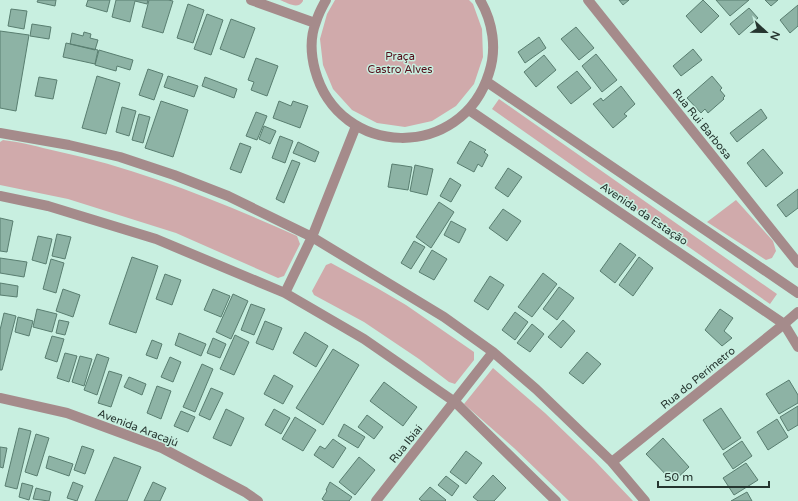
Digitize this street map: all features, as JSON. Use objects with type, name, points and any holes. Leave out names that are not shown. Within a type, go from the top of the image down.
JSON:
[{"type":"street","points":[[251,0],[315,23]]},
{"type":"street","points":[[326,0],[315,23],[312,43],[313,62],[318,82],[328,99],[340,114],[356,126],[372,134],[389,138],[418,137],[440,130],[456,121],[469,110],[479,96],[487,82],[493,52],[493,36],[490,21],[480,0]]},
{"type":"street","name":"Rua Rui Barbosa","points":[[588,0],[798,263]]},
{"type":"street","name":"Avenida da Estação","points":[[487,82],[798,293]]},
{"type":"street","name":"Avenida da Estação","points":[[469,110],[784,324],[798,347]]},
{"type":"street","points":[[285,293],[312,237],[356,126]]},
{"type":"street","points":[[0,133],[69,144],[120,157],[174,175],[228,196],[312,237],[444,317],[493,352],[536,389],[612,462],[645,501]]},
{"type":"street","points":[[0,196],[48,206],[156,239],[285,293],[364,339],[455,402],[556,501]]},
{"type":"street","name":"Rua do Perímetro","points":[[612,462],[798,312]]},
{"type":"street","name":"Rua Ibiai","points":[[376,501],[493,352]]},
{"type":"street","name":"Avenida Aracajú","points":[[0,398],[67,413],[162,448],[245,492],[258,501]]},
{"type":"green space","points":[[280,0],[303,1],[301,4],[296,5]]},
{"type":"green space","name":"Praça Castro Alves","points":[[335,0],[469,0],[473,4],[482,29],[483,57],[474,84],[456,106],[432,121],[405,127],[377,123],[352,110],[333,89],[323,65],[320,39],[327,14]]},
{"type":"green space","points":[[499,99],[777,294],[770,304],[492,109]]},
{"type":"green space","points":[[3,140],[87,158],[179,187],[238,210],[297,236],[300,244],[284,276],[278,278],[176,233],[68,199],[0,185],[0,142]]},
{"type":"green space","points":[[736,200],[773,241],[776,251],[772,258],[766,260],[707,222]]},
{"type":"green space","points":[[331,263],[406,305],[474,352],[474,360],[455,384],[449,382],[419,359],[364,322],[314,295],[312,291],[326,265]]},
{"type":"green space","points":[[493,368],[545,413],[594,460],[633,501],[569,501],[514,448],[464,404]]},
{"type":"building","points":[[38,0],[56,0],[55,6],[37,2]]},
{"type":"building","points":[[88,0],[110,0],[107,12],[86,6]]},
{"type":"building","points":[[116,0],[148,0],[147,4],[135,1],[130,22],[112,17]]},
{"type":"building","points":[[149,0],[173,1],[163,33],[142,27]]},
{"type":"building","points":[[619,0],[629,0],[623,5]]},
{"type":"building","points":[[703,0],[719,16],[701,33],[686,16]]},
{"type":"building","points":[[716,0],[749,0],[730,16]]},
{"type":"building","points":[[765,0],[778,0],[771,6]]},
{"type":"building","points":[[188,4],[204,10],[193,43],[177,38]]},
{"type":"building","points":[[798,5],[798,26],[790,33],[780,20]]},
{"type":"building","points":[[749,8],[758,18],[739,35],[730,24]]},
{"type":"building","points":[[11,9],[27,11],[24,29],[8,26]]},
{"type":"building","points":[[207,14],[223,20],[211,55],[194,49]]},
{"type":"building","points":[[231,19],[255,28],[244,58],[220,49]]},
{"type":"building","points":[[32,24],[51,27],[49,39],[30,36]]},
{"type":"building","points":[[576,27],[594,48],[579,60],[561,39]]},
{"type":"building","points":[[0,31],[29,35],[16,111],[0,108]]},
{"type":"building","points":[[84,32],[91,34],[90,38],[98,40],[95,50],[70,44],[72,33],[83,36]]},
{"type":"building","points":[[539,37],[546,48],[525,63],[518,52]]},
{"type":"building","points":[[66,43],[98,50],[95,64],[63,57]]},
{"type":"building","points":[[693,49],[702,60],[681,76],[673,66]]},
{"type":"building","points":[[99,50],[133,60],[130,70],[117,66],[116,71],[95,65]]},
{"type":"building","points":[[596,54],[617,80],[602,92],[582,66]]},
{"type":"building","points":[[544,55],[556,70],[536,87],[524,72]]},
{"type":"building","points":[[256,58],[278,66],[267,96],[251,90],[254,82],[248,80]]},
{"type":"building","points":[[148,69],[163,74],[154,100],[139,95]]},
{"type":"building","points":[[577,71],[591,88],[571,104],[557,87]]},
{"type":"building","points":[[97,76],[120,83],[106,134],[82,128]]},
{"type":"building","points":[[168,76],[198,86],[194,97],[164,87]]},
{"type":"building","points":[[712,76],[722,88],[720,90],[725,96],[723,98],[724,99],[708,113],[705,109],[701,113],[687,98]]},
{"type":"building","points":[[39,77],[57,80],[53,99],[35,96]]},
{"type":"building","points":[[205,77],[237,89],[234,98],[202,86]]},
{"type":"building","points":[[621,86],[635,104],[624,114],[627,116],[613,128],[593,104],[601,98],[603,101]]},
{"type":"building","points":[[161,101],[188,110],[173,157],[145,148]]},
{"type":"building","points":[[279,101],[291,106],[293,101],[308,106],[300,128],[273,118]]},
{"type":"building","points":[[122,107],[136,111],[129,136],[116,132]]},
{"type":"building","points":[[761,109],[767,118],[737,142],[730,133]]},
{"type":"building","points":[[256,112],[267,116],[257,140],[246,136]]},
{"type":"building","points":[[139,114],[150,117],[143,143],[132,140]]},
{"type":"building","points":[[264,126],[276,131],[270,144],[259,139]]},
{"type":"building","points":[[280,136],[293,141],[285,163],[272,158]]},
{"type":"building","points":[[470,141],[486,150],[484,152],[488,155],[482,167],[478,164],[474,172],[457,163]]},
{"type":"building","points":[[298,142],[319,152],[315,162],[293,153]]},
{"type":"building","points":[[240,143],[251,147],[241,173],[230,169]]},
{"type":"building","points":[[763,149],[783,173],[766,187],[747,163]]},
{"type":"building","points":[[292,160],[300,163],[284,203],[276,199]]},
{"type":"building","points":[[392,164],[412,167],[408,190],[388,187]]},
{"type":"building","points":[[415,165],[433,169],[427,195],[410,191]]},
{"type":"building","points":[[508,168],[522,177],[508,197],[495,188]]},
{"type":"building","points":[[450,178],[461,185],[451,202],[440,196]]},
{"type":"building","points":[[798,189],[798,208],[786,217],[777,205]]},
{"type":"building","points":[[439,202],[454,212],[431,248],[416,237]]},
{"type":"building","points":[[503,209],[521,221],[507,241],[489,228]]},
{"type":"building","points":[[0,218],[13,221],[7,252],[0,251]]},
{"type":"building","points":[[451,221],[466,229],[459,243],[444,235]]},
{"type":"building","points":[[57,234],[71,237],[65,259],[52,256]]},
{"type":"building","points":[[38,236],[52,239],[46,264],[32,260]]},
{"type":"building","points":[[414,241],[425,247],[411,269],[401,263]]},
{"type":"building","points":[[620,243],[636,255],[615,283],[600,271]]},
{"type":"building","points":[[432,250],[447,259],[434,280],[419,272]]},
{"type":"building","points":[[132,257],[158,266],[136,333],[109,324]]},
{"type":"building","points":[[639,257],[653,268],[633,296],[619,285]]},
{"type":"building","points":[[0,258],[27,262],[24,277],[0,273]]},
{"type":"building","points":[[51,259],[64,263],[56,293],[43,289]]},
{"type":"building","points":[[543,273],[557,284],[532,317],[518,307]]},
{"type":"building","points":[[165,274],[181,280],[172,305],[156,299]]},
{"type":"building","points":[[490,276],[504,285],[488,310],[474,301]]},
{"type":"building","points":[[0,283],[18,286],[17,297],[0,295]]},
{"type":"building","points":[[559,287],[574,298],[557,320],[543,309]]},
{"type":"building","points":[[63,289],[80,295],[73,317],[56,311]]},
{"type":"building","points":[[213,289],[230,296],[221,317],[204,310]]},
{"type":"building","points":[[233,294],[248,301],[231,339],[216,332]]},
{"type":"building","points":[[251,304],[265,309],[254,335],[241,330]]},
{"type":"building","points":[[37,309],[57,314],[52,332],[33,327]]},
{"type":"building","points":[[720,309],[733,318],[724,331],[732,338],[722,346],[705,330]]},
{"type":"building","points":[[515,312],[528,322],[515,340],[502,330]]},
{"type":"building","points":[[4,313],[16,316],[2,370],[0,370],[0,330]]},
{"type":"building","points":[[18,317],[33,321],[29,336],[15,332]]},
{"type":"building","points":[[59,320],[69,322],[65,335],[56,333]]},
{"type":"building","points":[[563,320],[575,331],[561,348],[548,337]]},
{"type":"building","points":[[265,321],[282,328],[273,350],[256,343]]},
{"type":"building","points":[[532,324],[544,334],[530,352],[517,343]]},
{"type":"building","points":[[305,332],[328,346],[316,367],[293,353]]},
{"type":"building","points":[[179,333],[206,344],[201,356],[175,345]]},
{"type":"building","points":[[235,335],[249,342],[234,375],[220,369]]},
{"type":"building","points":[[52,336],[64,339],[57,362],[45,358]]},
{"type":"building","points":[[213,338],[226,344],[220,358],[207,353]]},
{"type":"building","points":[[152,340],[162,344],[157,359],[146,355]]},
{"type":"building","points":[[333,349],[359,365],[323,425],[296,408]]},
{"type":"building","points":[[587,352],[601,364],[583,384],[569,373]]},
{"type":"building","points":[[65,353],[77,356],[69,382],[57,378]]},
{"type":"building","points":[[97,354],[109,358],[97,395],[84,390]]},
{"type":"building","points":[[80,356],[92,359],[84,386],[72,382]]},
{"type":"building","points":[[170,357],[181,362],[173,382],[161,377]]},
{"type":"building","points":[[202,364],[213,369],[195,412],[183,407]]},
{"type":"building","points":[[109,371],[122,375],[111,407],[98,403]]},
{"type":"building","points":[[274,375],[293,386],[283,404],[264,394]]},
{"type":"building","points":[[129,377],[146,384],[142,395],[124,387]]},
{"type":"building","points":[[789,380],[798,395],[798,403],[779,414],[766,394]]},
{"type":"building","points":[[384,382],[417,407],[403,426],[370,401]]},
{"type":"building","points":[[157,386],[171,391],[161,419],[147,413]]},
{"type":"building","points":[[211,388],[223,393],[210,420],[199,415]]},
{"type":"building","points":[[798,406],[798,425],[788,431],[780,417]]},
{"type":"building","points":[[721,408],[741,438],[723,450],[703,420]]},
{"type":"building","points":[[226,409],[244,418],[231,446],[213,438]]},
{"type":"building","points":[[274,409],[290,418],[281,434],[265,425]]},
{"type":"building","points":[[181,411],[195,417],[188,432],[174,426]]},
{"type":"building","points":[[367,415],[383,427],[374,439],[358,427]]},
{"type":"building","points":[[295,417],[316,430],[303,451],[282,439]]},
{"type":"building","points":[[777,419],[788,437],[768,450],[757,432]]},
{"type":"building","points":[[344,424],[365,437],[358,448],[338,436]]},
{"type":"building","points":[[19,428],[31,431],[17,489],[5,486]]},
{"type":"building","points":[[36,434],[49,438],[37,476],[25,472]]},
{"type":"building","points":[[663,438],[689,467],[673,482],[646,454]]},
{"type":"building","points":[[333,439],[346,448],[333,468],[314,455],[320,446],[325,449]]},
{"type":"building","points":[[742,441],[752,456],[733,469],[723,454]]},
{"type":"building","points":[[82,446],[94,450],[85,474],[74,470]]},
{"type":"building","points":[[0,447],[7,448],[3,468],[0,467]]},
{"type":"building","points":[[466,451],[482,463],[466,484],[450,472]]},
{"type":"building","points":[[49,456],[73,464],[69,476],[46,468]]},
{"type":"building","points":[[114,457],[141,467],[127,501],[95,501]]},
{"type":"building","points":[[359,457],[375,470],[355,495],[339,482]]},
{"type":"building","points":[[746,463],[758,480],[734,495],[723,478]]},
{"type":"building","points":[[493,475],[506,488],[494,501],[478,501],[473,497]]},
{"type":"building","points":[[446,476],[459,486],[452,496],[438,485]]},
{"type":"building","points":[[73,482],[83,486],[77,501],[67,498]]},
{"type":"building","points":[[153,482],[166,488],[160,501],[144,501]]},
{"type":"building","points":[[330,482],[352,497],[349,501],[325,501],[322,499]]},
{"type":"building","points":[[22,483],[33,486],[29,500],[19,497]]},
{"type":"building","points":[[430,487],[446,500],[422,501],[419,499]]},
{"type":"building","points":[[36,488],[51,492],[49,501],[33,499]]},
{"type":"building","points":[[747,492],[752,501],[731,501]]}]
